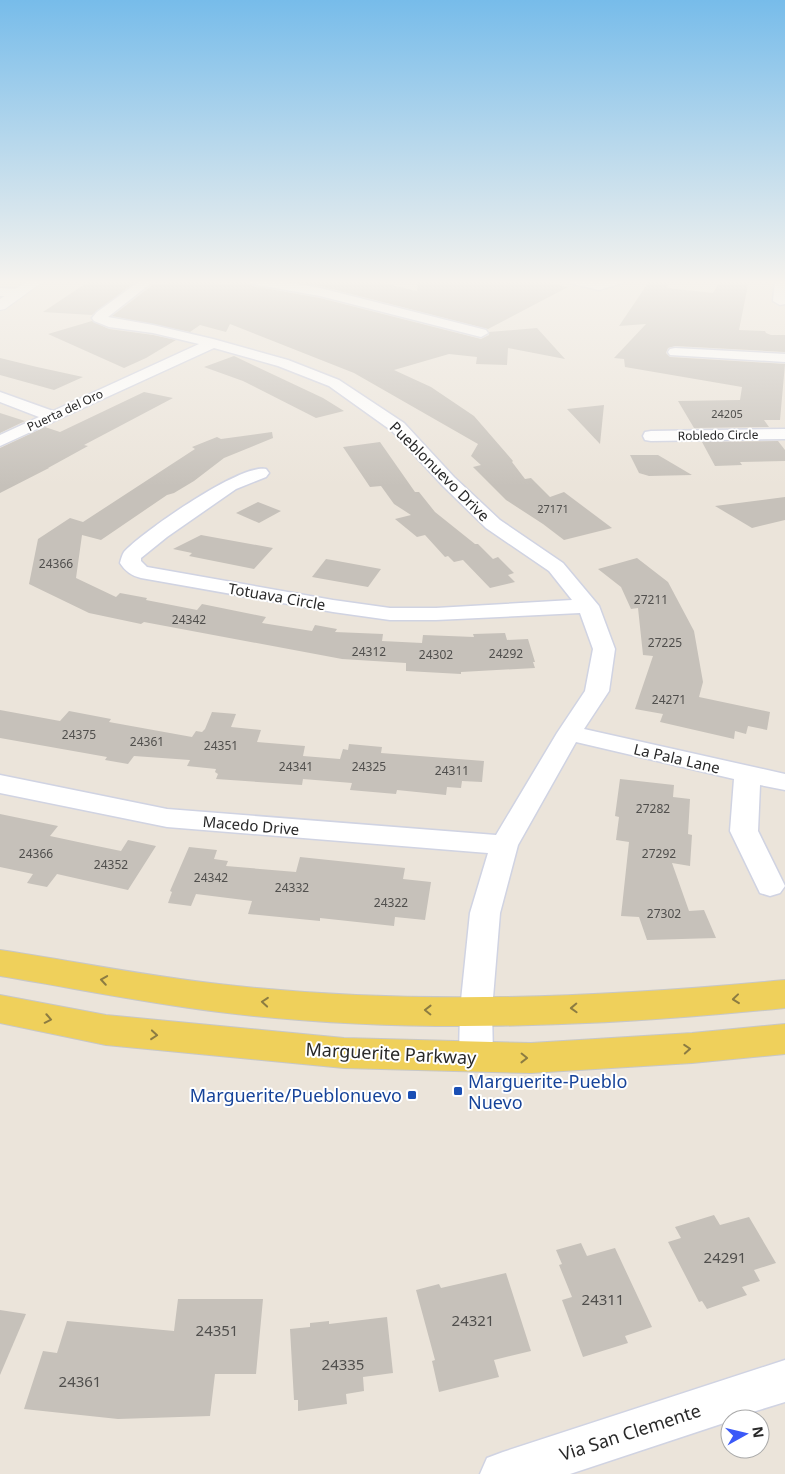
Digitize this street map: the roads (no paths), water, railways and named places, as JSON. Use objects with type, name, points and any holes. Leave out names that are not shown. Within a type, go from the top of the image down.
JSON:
[{"type":"main road","points":[[0,963],[219,998],[354,1009],[519,1011],[693,1004],[785,994]]},
{"type":"main road","name":"Marguerite Parkway","points":[[0,1009],[116,1031],[344,1053],[541,1058],[692,1048],[785,1039]]},
{"type":"street","name":"Puerta del Oro","points":[[0,441],[200,349]]},
{"type":"street","name":"Pueblonuevo Drive","points":[[234,349],[283,362],[334,383],[398,427],[448,481],[493,524],[556,566],[588,606],[604,649],[597,691],[569,733],[504,845],[485,913],[476,1010],[476,1057]]},
{"type":"street","points":[[675,352],[785,358]]},
{"type":"street","points":[[0,397],[52,416]]},
{"type":"street","name":"Robledo Circle","points":[[651,436],[785,434]]},
{"type":"street","name":"Totuava Circle","points":[[260,472],[230,485],[160,533],[132,556],[130,563],[141,572],[390,614],[436,614],[588,606]]},
{"type":"street","name":"La Pala Lane","points":[[569,733],[785,782]]},
{"type":"street","points":[[747,774],[744,831],[770,886]]},
{"type":"street","name":"Macedo Drive","points":[[0,784],[167,818],[504,845]]},
{"type":"street","name":"Via San Clemente","points":[[503,1474],[785,1381]]},
{"type":"place","name":"Marguerite-Pueblo Nuevo","points":[[458,1091]]},
{"type":"place","name":"Marguerite/Pueblonuevo","points":[[412,1095]]}]
